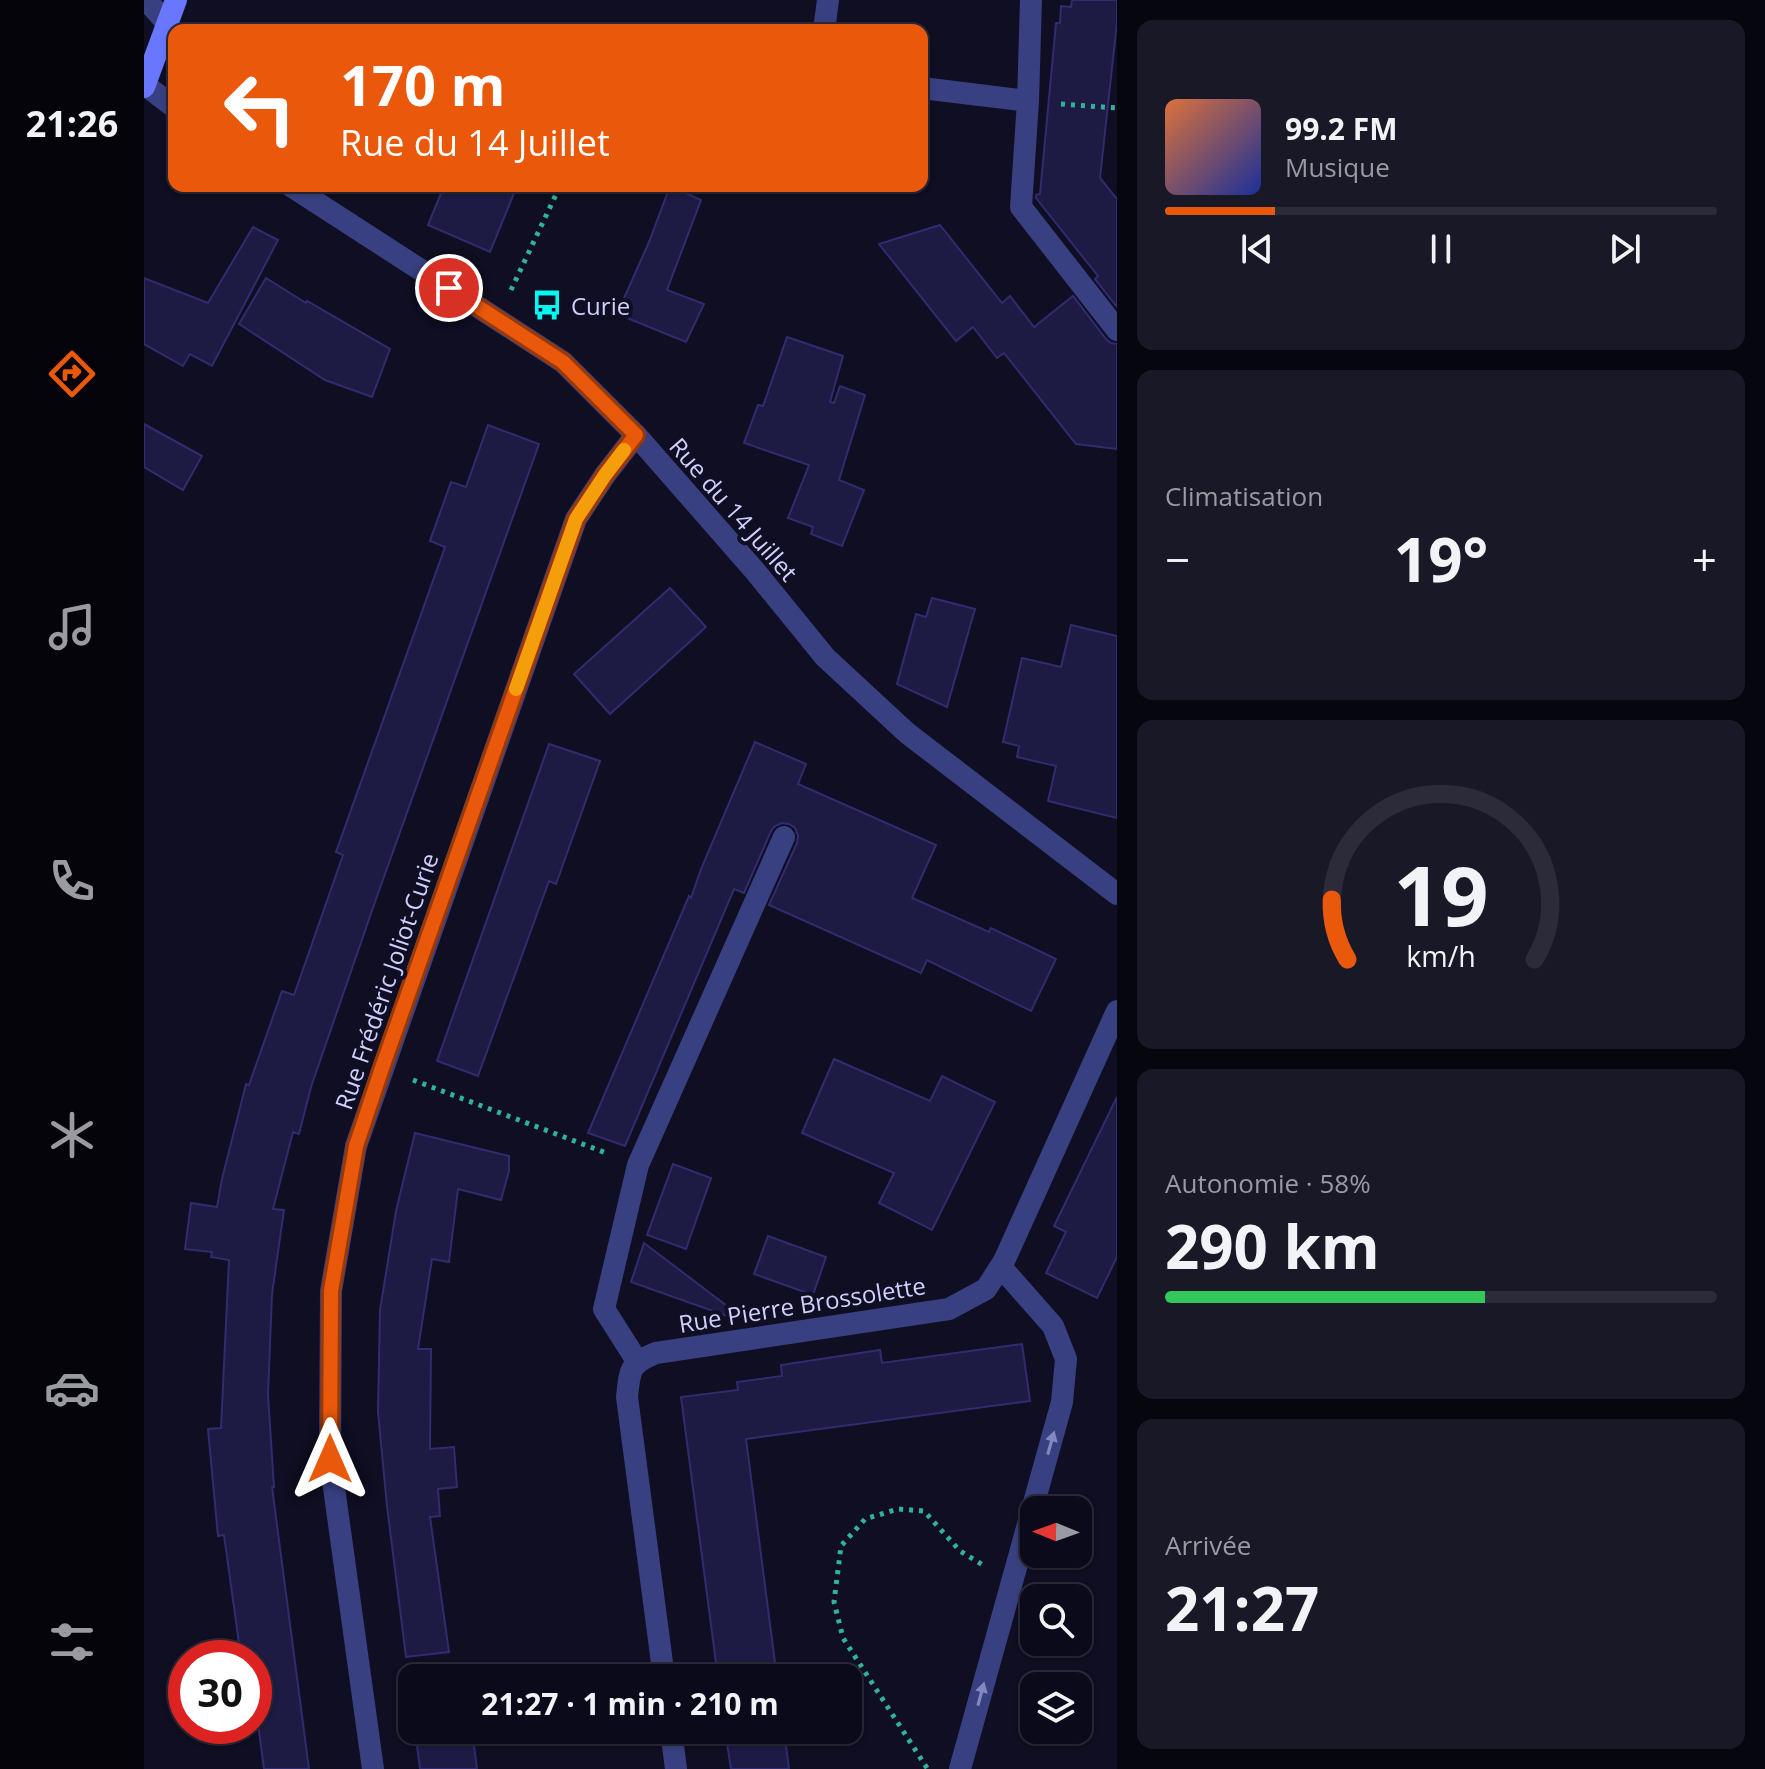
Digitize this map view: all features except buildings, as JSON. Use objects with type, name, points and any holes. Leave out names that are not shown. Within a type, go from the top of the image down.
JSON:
[{"type":"main road","points":[[144,86],[176,0]]},
{"type":"street","points":[[146,0],[167,23]]},
{"type":"street","points":[[825,24],[828,0]]},
{"type":"street","points":[[1031,0],[1021,207],[1117,330]]},
{"type":"street","points":[[144,86],[168,103]]},
{"type":"street","points":[[928,89],[1028,101]]},
{"type":"street","name":"Rue du 14 Juillet","points":[[300,192],[563,362],[636,435],[755,571],[825,657],[907,733],[1117,894]]},
{"type":"street","name":"Rue Frédéric Joliot-Curie","points":[[373,1769],[330,1459],[331,1291],[356,1146],[576,519],[636,435]]},
{"type":"street","points":[[662,1664],[627,1397],[629,1376],[637,1361],[604,1309],[638,1165],[784,837]]},
{"type":"street","name":"Rue Pierre Brossolette","points":[[637,1361],[656,1353],[949,1309],[986,1289],[1001,1267],[1117,1011]]},
{"type":"street","points":[[960,1769],[1062,1402],[1066,1359],[1053,1326],[1001,1267]]},
{"type":"street","points":[[673,1744],[676,1769]]},
{"type":"path","points":[[1028,101],[1117,108]]},
{"type":"path","points":[[498,320],[557,192]]},
{"type":"path","points":[[382,1068],[638,1165]]},
{"type":"path","points":[[927,1769],[843,1638],[834,1602],[841,1546],[865,1519],[898,1509],[924,1511],[960,1551],[981,1565],[1013,1578]]},
{"type":"slow traffic","points":[[516,689],[576,519],[624,450]]},
{"type":"place","name":"Curie","points":[[547,305]]},
{"type":"route","points":[[330,1459],[331,1291],[356,1146],[576,519],[636,435],[563,362],[449,288]]}]
